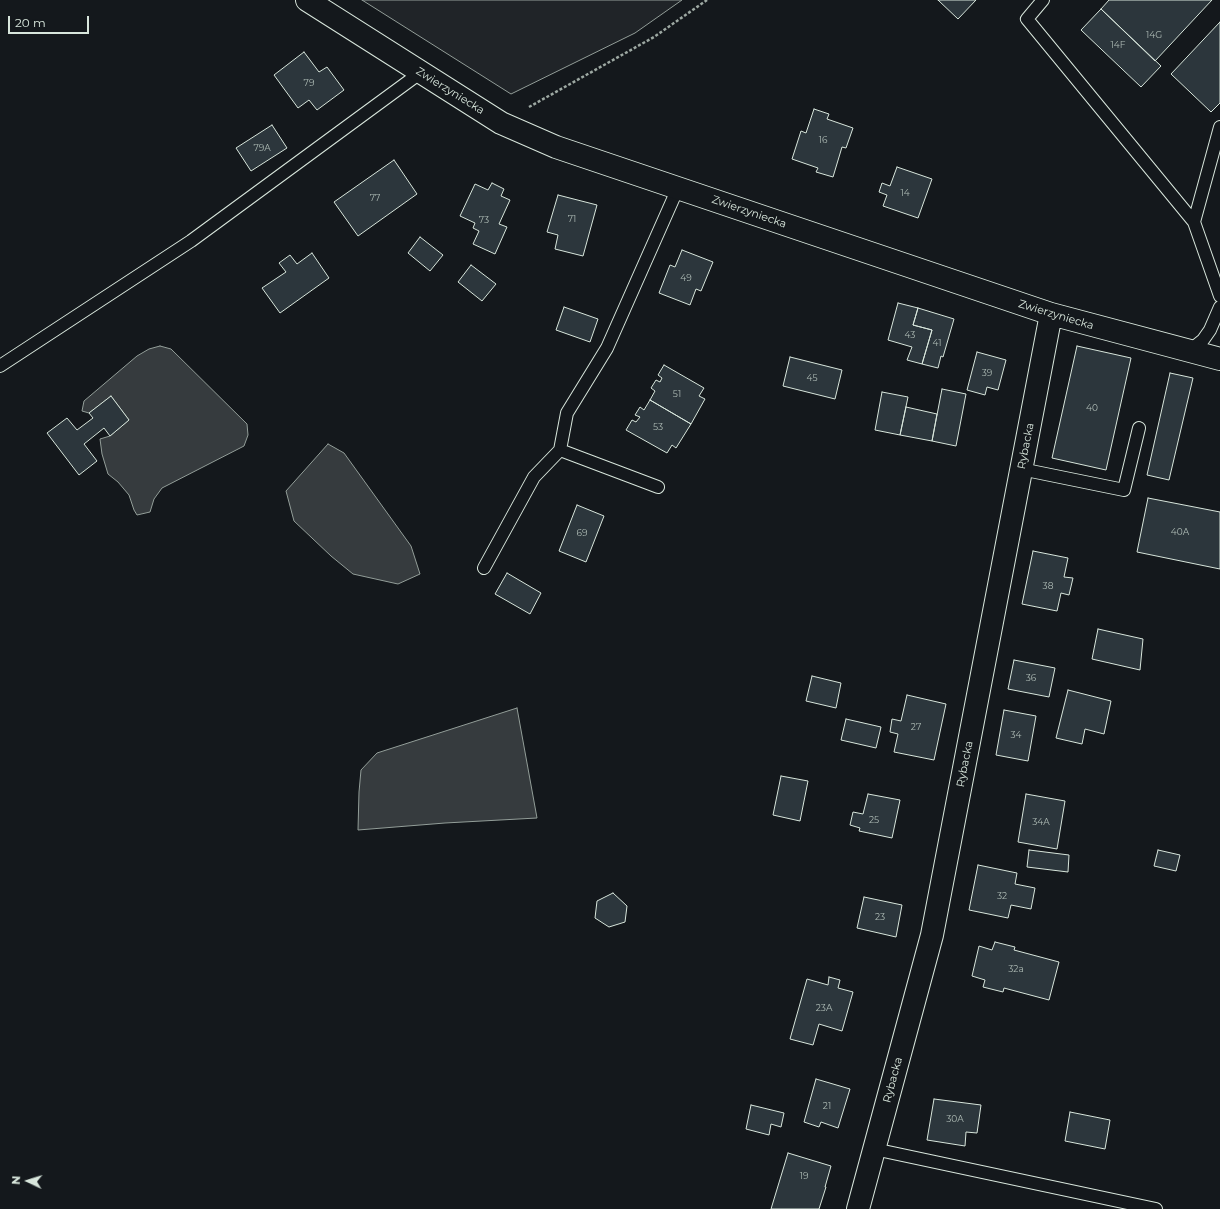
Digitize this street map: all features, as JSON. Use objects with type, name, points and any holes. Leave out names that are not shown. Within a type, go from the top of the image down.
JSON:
[{"type":"street","name":"Zwierzyniecka","points":[[307,0],[501,123],[556,147],[1051,314],[1188,352],[1220,359]]},
{"type":"street","name":"Rybacka","points":[[858,1209],[932,935],[1051,314]]},
{"type":"lane","points":[[1043,0],[1027,19],[1194,222],[1220,296]]},
{"type":"lane","points":[[0,366],[192,241],[420,73]]},
{"type":"lane","points":[[1194,222],[1220,126]]},
{"type":"lane","points":[[484,568],[534,477],[560,450],[567,413],[607,348],[678,188]]},
{"type":"lane","points":[[1188,352],[1202,340],[1210,330],[1220,307]]},
{"type":"lane","points":[[1021,469],[1124,490],[1138,428]]},
{"type":"lane","points":[[560,450],[658,487]]},
{"type":"lane","points":[[874,1149],[1156,1209]]},
{"type":"path","points":[[501,123],[654,36],[707,0]]},
{"type":"shaded area","points":[[362,0],[682,0],[635,33],[511,94]]},
{"type":"shaded area","points":[[160,346],[171,349],[247,424],[248,435],[244,446],[162,488],[154,499],[150,512],[137,515],[129,495],[118,482],[108,474],[102,454],[100,439],[110,436],[129,420],[111,396],[89,413],[82,411],[84,401],[137,356],[149,349]]},
{"type":"shaded area","points":[[328,444],[344,453],[411,546],[420,574],[398,584],[353,574],[331,556],[294,521],[286,491]]},
{"type":"shaded area","points":[[517,708],[537,818],[358,830],[361,770],[377,753]]},
{"type":"building","points":[[938,0],[976,0],[958,19]]},
{"type":"building","points":[[1109,0],[1212,0],[1155,61],[1101,9]]},
{"type":"building","points":[[1101,9],[1161,66],[1141,87],[1081,30]]},
{"type":"building","points":[[1220,22],[1220,103],[1211,112],[1171,74]]},
{"type":"building","points":[[304,52],[319,72],[327,67],[344,90],[317,110],[309,100],[298,108],[274,75]]},
{"type":"building","points":[[814,109],[829,114],[827,119],[853,128],[846,148],[842,147],[833,177],[816,172],[818,168],[792,159],[801,131],[806,133]]},
{"type":"building","points":[[272,125],[287,148],[251,171],[236,148]]},
{"type":"building","points":[[394,160],[417,194],[358,236],[334,202]]},
{"type":"building","points":[[897,167],[932,179],[918,218],[883,206],[887,195],[879,192],[882,183],[890,186]]},
{"type":"building","points":[[492,183],[504,189],[501,196],[510,200],[499,224],[507,227],[495,254],[473,244],[479,231],[473,228],[475,223],[460,216],[475,184],[488,190]]},
{"type":"building","points":[[558,195],[597,205],[583,256],[555,249],[558,235],[547,232]]},
{"type":"building","points":[[420,237],[443,255],[430,271],[408,253]]},
{"type":"building","points":[[682,250],[713,262],[701,291],[696,289],[690,305],[659,293],[670,265],[675,267]]},
{"type":"building","points":[[312,253],[329,278],[280,313],[262,288],[286,272],[279,263],[290,255],[297,264]]},
{"type":"building","points":[[471,265],[496,284],[482,301],[458,282]]},
{"type":"building","points":[[898,303],[918,308],[913,325],[932,330],[922,364],[907,360],[912,347],[888,340]]},
{"type":"building","points":[[564,307],[598,319],[590,342],[556,330]]},
{"type":"building","points":[[918,308],[954,319],[943,357],[941,356],[938,368],[922,364],[932,330],[913,325]]},
{"type":"building","points":[[1077,346],[1131,358],[1106,470],[1052,458]]},
{"type":"building","points":[[977,352],[1006,360],[998,390],[987,387],[985,395],[967,390]]},
{"type":"building","points":[[790,357],[842,370],[835,399],[783,386]]},
{"type":"building","points":[[664,365],[704,388],[699,396],[705,399],[691,424],[650,400],[655,391],[651,388],[656,380],[660,382],[662,378],[658,375]]},
{"type":"building","points":[[1170,373],[1193,378],[1169,480],[1147,475]]},
{"type":"building","points":[[942,389],[966,394],[956,446],[932,441]]},
{"type":"building","points":[[882,392],[908,397],[900,435],[875,430]]},
{"type":"building","points":[[111,396],[129,420],[110,436],[104,428],[84,444],[97,461],[79,475],[47,433],[67,418],[77,430],[93,418],[89,413]]},
{"type":"building","points":[[650,400],[691,424],[676,448],[672,445],[667,453],[626,430],[632,420],[636,422],[640,417],[635,415],[640,407],[644,410]]},
{"type":"building","points":[[906,407],[937,414],[932,441],[900,435]]},
{"type":"building","points":[[1148,498],[1220,512],[1220,569],[1137,552]]},
{"type":"building","points":[[577,505],[604,516],[586,562],[559,551]]},
{"type":"building","points":[[1033,551],[1068,558],[1064,577],[1073,578],[1069,595],[1061,593],[1057,611],[1022,604]]},
{"type":"building","points":[[507,573],[541,593],[530,614],[495,594]]},
{"type":"building","points":[[1098,629],[1143,639],[1140,670],[1092,659]]},
{"type":"building","points":[[1014,660],[1055,668],[1049,697],[1008,689]]},
{"type":"building","points":[[812,676],[841,683],[836,708],[806,701]]},
{"type":"building","points":[[1068,690],[1111,701],[1104,734],[1085,729],[1082,744],[1056,738]]},
{"type":"building","points":[[907,695],[946,704],[934,760],[894,752],[898,734],[890,732],[892,719],[901,721]]},
{"type":"building","points":[[1004,710],[1036,716],[1028,761],[996,755]]},
{"type":"building","points":[[846,719],[881,727],[876,748],[841,740]]},
{"type":"building","points":[[781,776],[808,781],[800,821],[773,815]]},
{"type":"building","points":[[868,794],[900,800],[892,838],[859,831],[860,828],[850,825],[853,812],[863,814]]},
{"type":"building","points":[[1026,794],[1065,801],[1057,849],[1018,842]]},
{"type":"building","points":[[1029,850],[1069,855],[1068,872],[1027,867]]},
{"type":"building","points":[[1158,850],[1180,855],[1176,871],[1154,866]]},
{"type":"building","points":[[978,865],[1017,873],[1015,884],[1035,888],[1031,909],[1011,905],[1008,918],[969,910]]},
{"type":"building","points":[[613,893],[627,906],[625,922],[609,927],[595,918],[597,901]]},
{"type":"building","points":[[864,897],[902,905],[896,937],[857,928]]},
{"type":"building","points":[[995,942],[1015,947],[1014,950],[1059,962],[1049,1000],[1004,988],[1003,992],[983,987],[985,980],[972,976],[979,946],[992,950]]},
{"type":"building","points":[[829,977],[840,980],[838,988],[853,992],[842,1031],[819,1024],[813,1045],[790,1039],[807,979],[828,985]]},
{"type":"building","points":[[816,1079],[850,1089],[838,1128],[821,1122],[819,1127],[804,1122]]},
{"type":"building","points":[[934,1099],[981,1105],[977,1133],[966,1132],[965,1146],[927,1140]]},
{"type":"building","points":[[751,1105],[784,1113],[781,1127],[771,1124],[769,1135],[746,1129]]},
{"type":"building","points":[[1070,1112],[1110,1120],[1105,1149],[1065,1141]]},
{"type":"building","points":[[788,1153],[831,1166],[819,1209],[771,1209]]}]
